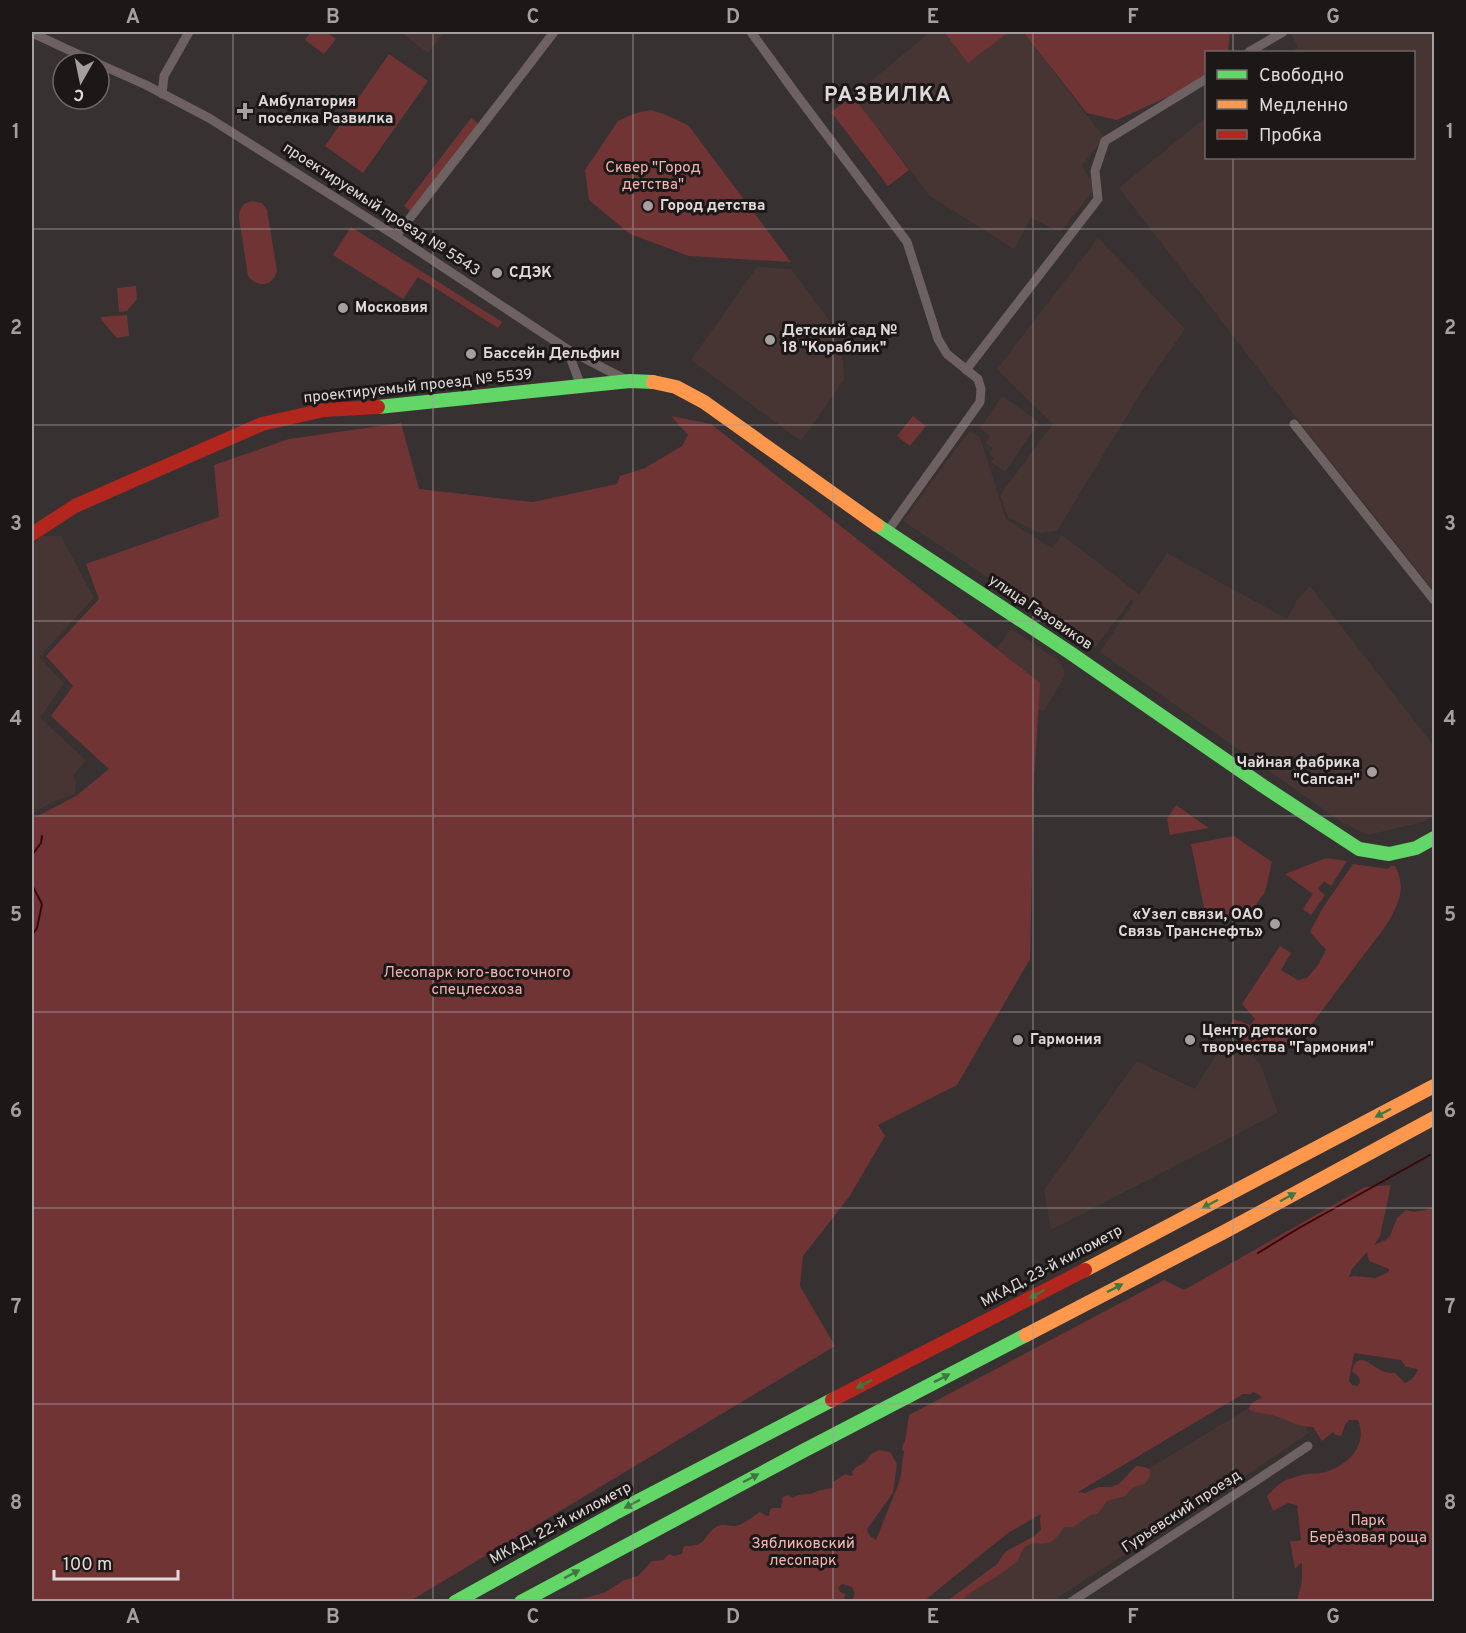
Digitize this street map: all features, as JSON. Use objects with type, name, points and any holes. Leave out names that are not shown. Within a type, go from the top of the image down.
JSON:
[{"type":"main road","name":"проектируемый проезд № 5539","points":[[32,534],[75,506],[262,424],[324,410],[357,409],[630,381]]},
{"type":"main road","name":"улица Газовиков","points":[[630,381],[650,381],[676,387],[704,402],[887,532],[1069,652],[1263,786],[1359,849],[1389,854],[1416,848],[1434,838]]},
{"type":"main road","name":"МКАД, 23-й километр","points":[[684,1477],[1434,1086]]},
{"type":"main road","points":[[520,1602],[1224,1232],[1434,1118]]},
{"type":"main road","name":"МКАД, 22-й километр","points":[[455,1602],[684,1477]]},
{"type":"street","points":[[162,94],[164,76],[189,32]]},
{"type":"street","points":[[396,236],[554,32]]},
{"type":"street","points":[[751,32],[907,242],[938,339],[947,354],[978,379],[981,389],[980,402],[887,532]]},
{"type":"street","points":[[1251,51],[1283,32]]},
{"type":"street","name":"проектируемый проезд № 5543","points":[[32,33],[72,51]]},
{"type":"street","name":"проектируемый проезд № 5543","points":[[111,69],[209,118],[396,236],[567,349],[630,381]]},
{"type":"street","points":[[966,370],[1098,199],[1095,171],[1105,141],[1205,80]]},
{"type":"street","points":[[567,349],[581,386]]},
{"type":"street","points":[[1294,424],[1434,600]]},
{"type":"street","name":"Гурьевский проезд","points":[[1071,1602],[1308,1446]]},
{"type":"shaded area","points":[[400,32],[444,32],[428,53]]},
{"type":"shaded area","points":[[930,32],[944,32],[968,63],[1009,32],[1023,32],[1104,137],[1082,166],[1096,188],[1060,232],[1031,218],[1014,249],[930,196],[853,96]]},
{"type":"shaded area","points":[[1290,32],[1434,32],[1434,591],[1301,424],[1119,188],[1205,118],[1205,159],[1415,159],[1415,51],[1292,51],[1298,47]]},
{"type":"shaded area","points":[[1098,238],[1185,329],[1144,388],[1057,531],[1039,533],[1008,517],[1000,495],[1053,424],[997,369]]},
{"type":"shaded area","name":"Детский сад № 18 \"Кораблик\"","points":[[757,267],[791,269],[828,319],[843,361],[844,380],[801,441],[691,360]]},
{"type":"shaded area","points":[[1002,396],[1039,422],[1005,472],[991,462],[994,458],[989,454],[993,448],[985,443],[990,436],[980,428]]},
{"type":"shaded area","points":[[969,431],[980,437],[1006,519],[1052,548],[1062,535],[1139,594],[1167,553],[1287,619],[1297,600],[1310,586],[1434,746],[1434,814],[1423,822],[1368,835],[1343,823],[1100,652],[1134,601],[1131,600],[1095,648],[903,521]]},
{"type":"shaded area","points":[[42,536],[61,536],[94,598],[39,657],[64,683],[40,718],[86,760],[73,775],[76,782],[75,794],[50,803],[32,814],[32,546]]},
{"type":"shaded area","points":[[1011,629],[1060,662],[1064,670],[1064,677],[1044,711],[1026,708],[993,654]]},
{"type":"shaded area","points":[[1227,1037],[1260,1063],[1278,1113],[1051,1230],[1044,1190],[1137,1061],[1195,1089]]},
{"type":"shaded area","points":[[1257,1403],[1305,1426],[1309,1433],[1052,1601],[952,1602],[1021,1546]]},
{"type":"green space","points":[[311,32],[326,32],[336,39],[324,54],[305,40]]},
{"type":"green space","points":[[944,32],[1009,32],[968,63]]},
{"type":"green space","points":[[1023,32],[1230,32],[1228,51],[1205,51],[1205,80],[1117,120],[1087,113]]},
{"type":"green space","points":[[389,54],[428,81],[363,173],[325,146]]},
{"type":"green space","points":[[853,96],[909,170],[888,186],[831,112]]},
{"type":"green space","name":"Сквер \"Город детства\"","points":[[650,110],[688,125],[791,262],[689,256],[630,234],[589,200],[585,170],[618,121]]},
{"type":"green space","points":[[471,118],[479,124],[413,213],[404,206]]},
{"type":"green space","points":[[252,201],[262,203],[267,210],[277,271],[272,280],[265,284],[256,283],[248,276],[239,218],[242,207]]},
{"type":"green space","points":[[351,227],[502,322],[498,328],[418,277],[403,299],[333,255]]},
{"type":"green space","points":[[136,286],[137,299],[127,311],[119,312],[117,288]]},
{"type":"green space","points":[[127,315],[129,336],[117,338],[101,317]]},
{"type":"green space","name":"Лесопарк юго-восточного спецлесхоза","points":[[671,416],[711,424],[1040,683],[1034,779],[1030,959],[957,1085],[878,1125],[885,1136],[849,1197],[803,1256],[800,1286],[835,1346],[410,1601],[32,1601],[32,819],[76,796],[109,769],[51,716],[73,686],[46,656],[99,599],[86,564],[219,517],[214,465],[289,439],[401,423],[419,489],[533,502],[617,484],[620,476],[645,468],[682,446],[688,435]]},
{"type":"green space","points":[[913,416],[926,426],[910,446],[897,436]]},
{"type":"green space","points":[[1176,805],[1209,828],[1170,835],[1167,819]]},
{"type":"green space","points":[[1234,836],[1272,862],[1265,892],[1248,916],[1207,922],[1191,844]]},
{"type":"green space","points":[[1326,858],[1347,861],[1331,886],[1324,881],[1318,889],[1325,895],[1311,915],[1303,909],[1313,894],[1285,874]]},
{"type":"green space","points":[[1353,864],[1388,869],[1395,866],[1401,888],[1391,918],[1298,1042],[1277,1052],[1268,1053],[1253,1049],[1227,1030],[1234,1019],[1250,1025],[1255,1019],[1242,1004],[1280,946],[1291,953],[1281,970],[1298,980],[1307,978],[1318,965],[1326,950],[1310,932],[1322,909]]},
{"type":"green space","points":[[1391,1185],[1380,1236],[1374,1245],[1390,1236],[1397,1218],[1406,1210],[1416,1212],[1434,1207],[1434,1601],[1297,1601],[1302,1581],[1302,1563],[1295,1569],[1290,1541],[1301,1540],[1297,1505],[1288,1503],[1273,1511],[1267,1496],[1286,1480],[1326,1472],[1349,1459],[1358,1445],[1360,1429],[1358,1420],[1349,1420],[1341,1436],[1333,1432],[1322,1441],[1313,1427],[1302,1426],[1249,1409],[1252,1403],[1262,1397],[1254,1392],[1243,1394],[1078,1492],[1085,1493],[1099,1487],[1119,1484],[1136,1466],[1150,1470],[1150,1476],[1145,1484],[1133,1487],[1125,1496],[1107,1501],[1096,1514],[1090,1515],[1073,1527],[1064,1527],[1049,1543],[1028,1545],[1015,1563],[961,1601],[947,1601],[997,1564],[1005,1552],[1041,1530],[1041,1514],[1008,1533],[924,1601],[852,1601],[855,1594],[852,1587],[843,1584],[838,1587],[840,1592],[845,1594],[844,1601],[575,1601],[606,1592],[624,1580],[638,1576],[652,1561],[663,1560],[669,1554],[674,1556],[682,1554],[685,1546],[701,1543],[716,1527],[739,1525],[760,1512],[769,1516],[772,1508],[781,1508],[783,1497],[788,1495],[793,1498],[833,1488],[833,1482],[845,1474],[853,1475],[852,1472],[856,1467],[879,1450],[890,1452],[897,1464],[893,1493],[867,1529],[869,1535],[876,1540],[900,1480],[904,1451],[902,1450],[909,1415],[1164,1280],[1184,1290],[1365,1187]],"holes":[[[1367,1252],[1369,1261],[1389,1269],[1389,1272],[1375,1278],[1349,1277],[1352,1269]],[[1354,1353],[1401,1360],[1406,1367],[1418,1369],[1413,1378],[1405,1383],[1395,1373],[1385,1372],[1362,1360],[1355,1364],[1352,1371],[1359,1377],[1360,1383],[1358,1386],[1352,1385],[1349,1381]]]},
{"type":"waterway","points":[[32,884],[32,855],[41,843],[42,836]]},
{"type":"waterway","points":[[32,885],[42,904],[37,928],[32,935]]},
{"type":"waterway","points":[[1258,1253],[1430,1155]]},
{"type":"traffic: fast","points":[[378,407],[630,381],[653,382]]},
{"type":"traffic: fast","points":[[877,525],[1359,849],[1389,854],[1416,848],[1434,838]]},
{"type":"traffic: fast","points":[[521,1602],[1026,1335]]},
{"type":"traffic: fast","points":[[455,1602],[617,1512],[832,1400]]},
{"type":"traffic: slow","points":[[653,382],[676,387],[704,402],[877,525]]},
{"type":"traffic: slow","points":[[1085,1270],[1434,1086]]},
{"type":"traffic: slow","points":[[1026,1335],[1224,1232],[1434,1118]]},
{"type":"traffic: jam","points":[[32,534],[75,506],[262,424],[324,410],[378,407]]},
{"type":"traffic: jam","points":[[832,1400],[1085,1270]]},
{"type":"place","name":"Амбулатория поселка Развилка","points":[[245,111]]},
{"type":"place","name":"Город детства","points":[[648,206]]},
{"type":"place","name":"СДЭК","points":[[497,273]]},
{"type":"place","name":"Московия","points":[[343,308]]},
{"type":"place","name":"Детский сад № 18 \"Кораблик\"","points":[[770,340]]},
{"type":"place","name":"Бассейн Дельфин","points":[[471,354]]},
{"type":"place","name":"Чайная фабрика \"Сапсан\"","points":[[1372,772]]},
{"type":"place","name":"«Узел связи, ОАО Связь Транснефть»","points":[[1275,924]]},
{"type":"place","name":"Гармония","points":[[1018,1040]]},
{"type":"place","name":"Центр детского творчества \"Гармония\"","points":[[1190,1040]]},
{"type":"district","name":"РАЗВИЛКА","points":[[888,95]]},
{"type":"park label","name":"Парк Берёзовая роща","points":[[1368,1530]]},
{"type":"park label","name":"Зябликовский лесопарк","points":[[803,1552]]}]
